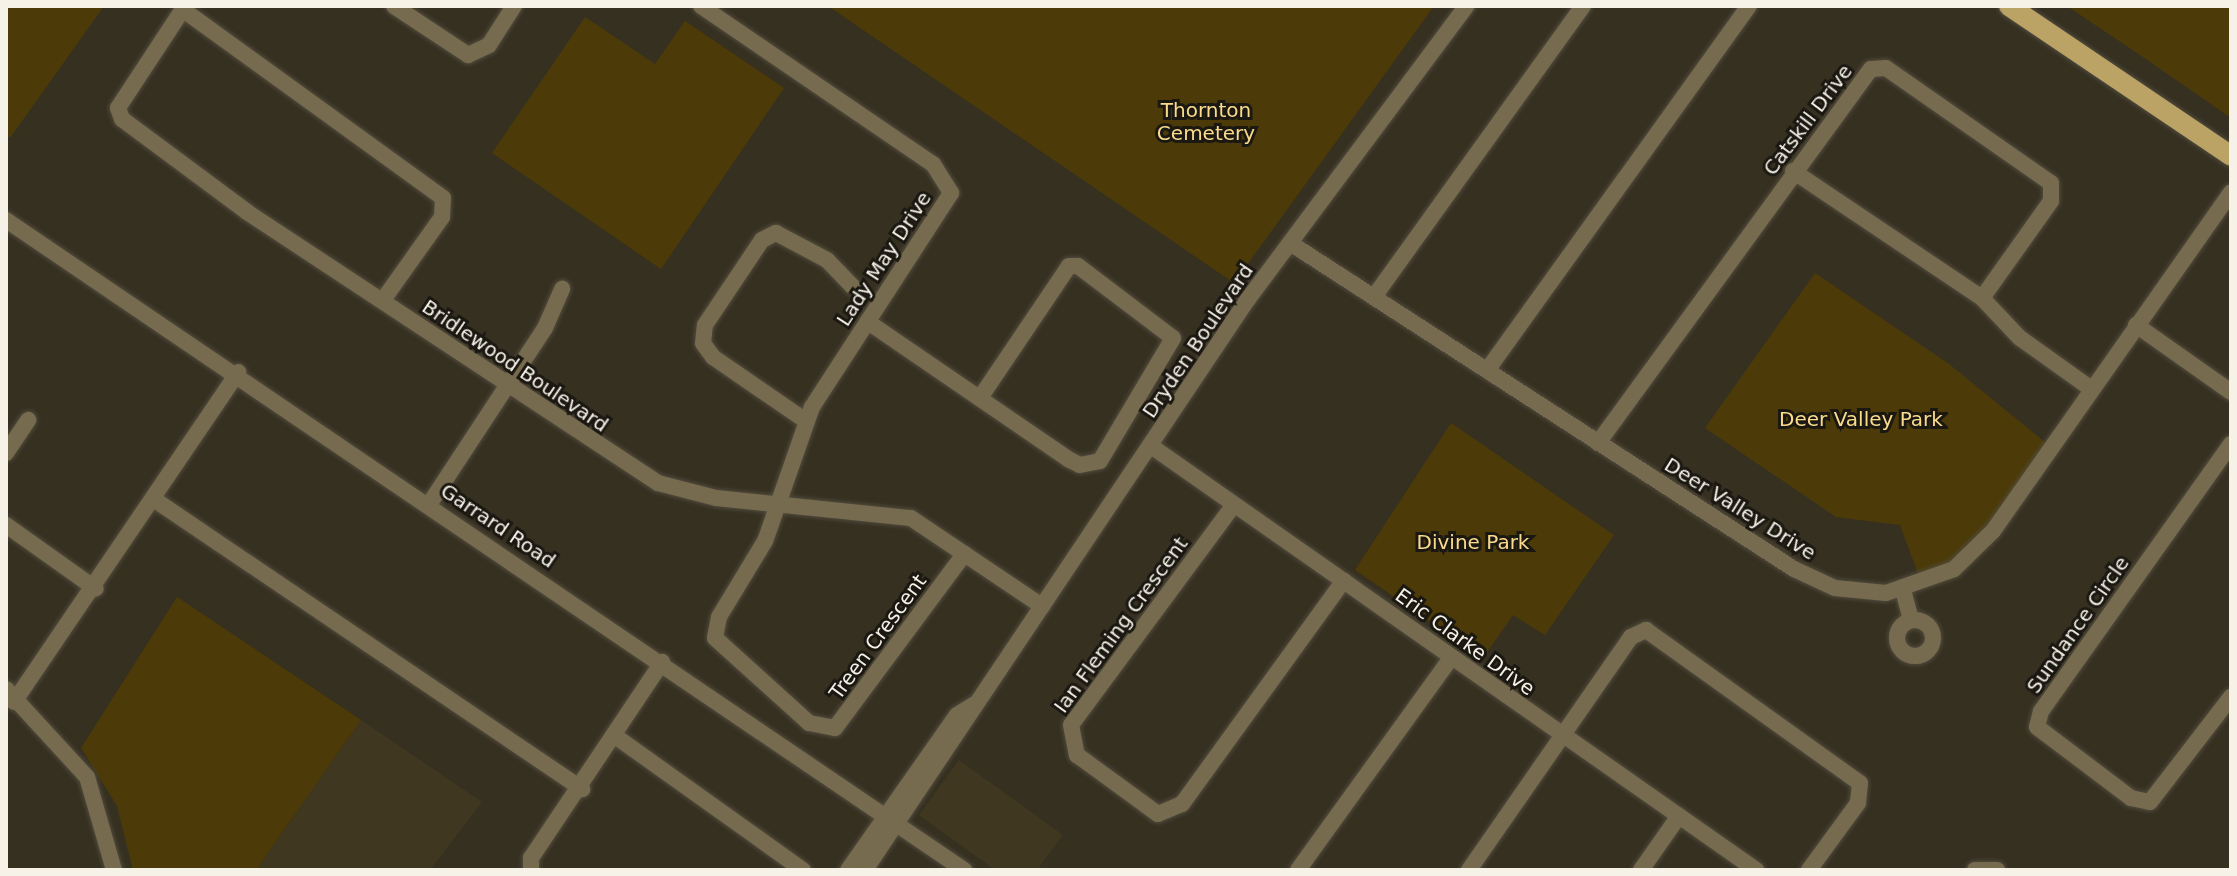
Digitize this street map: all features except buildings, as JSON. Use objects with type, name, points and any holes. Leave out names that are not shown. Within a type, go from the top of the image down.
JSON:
[{"type":"main road","points":[[2009,6],[2231,156]]},
{"type":"street","points":[[394,6],[468,55],[489,45],[514,6]]},
{"type":"street","name":"Lady May Drive","points":[[701,6],[949,181],[943,210],[806,421],[778,502]]},
{"type":"street","name":"Dryden Boulevard","points":[[865,870],[891,820],[957,715],[973,705],[1290,243],[1466,6]]},
{"type":"street","points":[[1376,294],[1583,6]]},
{"type":"street","points":[[1488,369],[1749,6]]},
{"type":"street","points":[[184,8],[443,198],[442,217],[383,300]]},
{"type":"street","name":"Bridlewood Boulevard","points":[[184,8],[119,99],[122,119],[508,386],[658,483],[911,518],[1042,606]]},
{"type":"street","name":"Catskill Drive","points":[[1598,443],[1861,78],[1886,68],[2037,168],[2051,183],[2051,201],[1982,298]]},
{"type":"street","points":[[1793,171],[1982,298],[2020,338],[2090,388]]},
{"type":"street","name":"Deer Valley Drive","points":[[1290,243],[1376,294],[1598,443],[1794,569],[1835,588],[1903,590],[1973,553],[2231,192]]},
{"type":"street","name":"Garrard Road","points":[[6,220],[238,372],[964,870]]},
{"type":"street","points":[[806,421],[713,357],[703,343],[705,325],[762,240],[776,233],[827,260],[853,287]]},
{"type":"street","points":[[868,322],[1068,459],[1088,465],[1100,461],[1147,391],[1173,338],[1078,266],[1069,266],[980,398]]},
{"type":"street","points":[[430,503],[508,386],[562,289]]},
{"type":"street","points":[[2136,325],[2231,392]]},
{"type":"street","points":[[114,870],[87,777],[67,747],[9,698],[96,589],[238,372]]},
{"type":"street","points":[[6,453],[28,420]]},
{"type":"street","name":"Sundance Circle","points":[[2231,444],[2041,711],[2037,727],[2131,798],[2150,802],[2231,697]]},
{"type":"street","name":"Eric Clarke Drive","points":[[1151,446],[1233,506],[1344,580],[1561,738],[1756,870]]},
{"type":"street","points":[[155,500],[582,789]]},
{"type":"street","name":"Treen Crescent","points":[[778,502],[765,541],[713,631],[817,728],[840,724],[964,554]]},
{"type":"street","name":"Ian Fleming Crescent","points":[[1233,506],[1071,725],[1077,755],[1158,814],[1182,804],[1344,580]]},
{"type":"street","points":[[6,525],[96,589]]},
{"type":"street","points":[[1903,590],[1911,620]]},
{"type":"street","points":[[1469,870],[1631,637],[1646,630],[1662,636],[1860,783],[1858,803],[1809,870]]},
{"type":"street","points":[[1298,870],[1451,658]]},
{"type":"street","points":[[531,870],[531,858],[582,789],[662,662]]},
{"type":"street","points":[[615,736],[803,870]]},
{"type":"street","points":[[1641,870],[1679,816]]},
{"type":"street","name":"Dryden Boulevard","points":[[848,870],[891,820]]},
{"type":"street","points":[[1975,870],[1997,870]]},
{"type":"shaded area","points":[[361,720],[482,802],[430,870],[256,870]]},
{"type":"shaded area","points":[[959,760],[1063,835],[1037,870],[995,870],[919,815]]},
{"type":"green space","points":[[6,6],[104,6],[10,138],[6,134]]},
{"type":"green space","name":"Thornton Cemetery","points":[[828,6],[1434,6],[1234,283]]},
{"type":"green space","points":[[2067,6],[2231,6],[2231,118],[2140,55]]},
{"type":"green space","points":[[585,17],[655,64],[685,21],[784,88],[661,269],[492,153]]},
{"type":"green space","name":"Deer Valley Park","points":[[1815,273],[1949,364],[2046,443],[1984,531],[1948,565],[1920,579],[1900,525],[1836,517],[1705,428]]},
{"type":"green space","name":"Divine Park","points":[[1451,423],[1614,535],[1545,635],[1513,615],[1483,658],[1355,570]]},
{"type":"green space","points":[[177,597],[361,720],[256,870],[133,870],[117,806],[81,748]]}]
